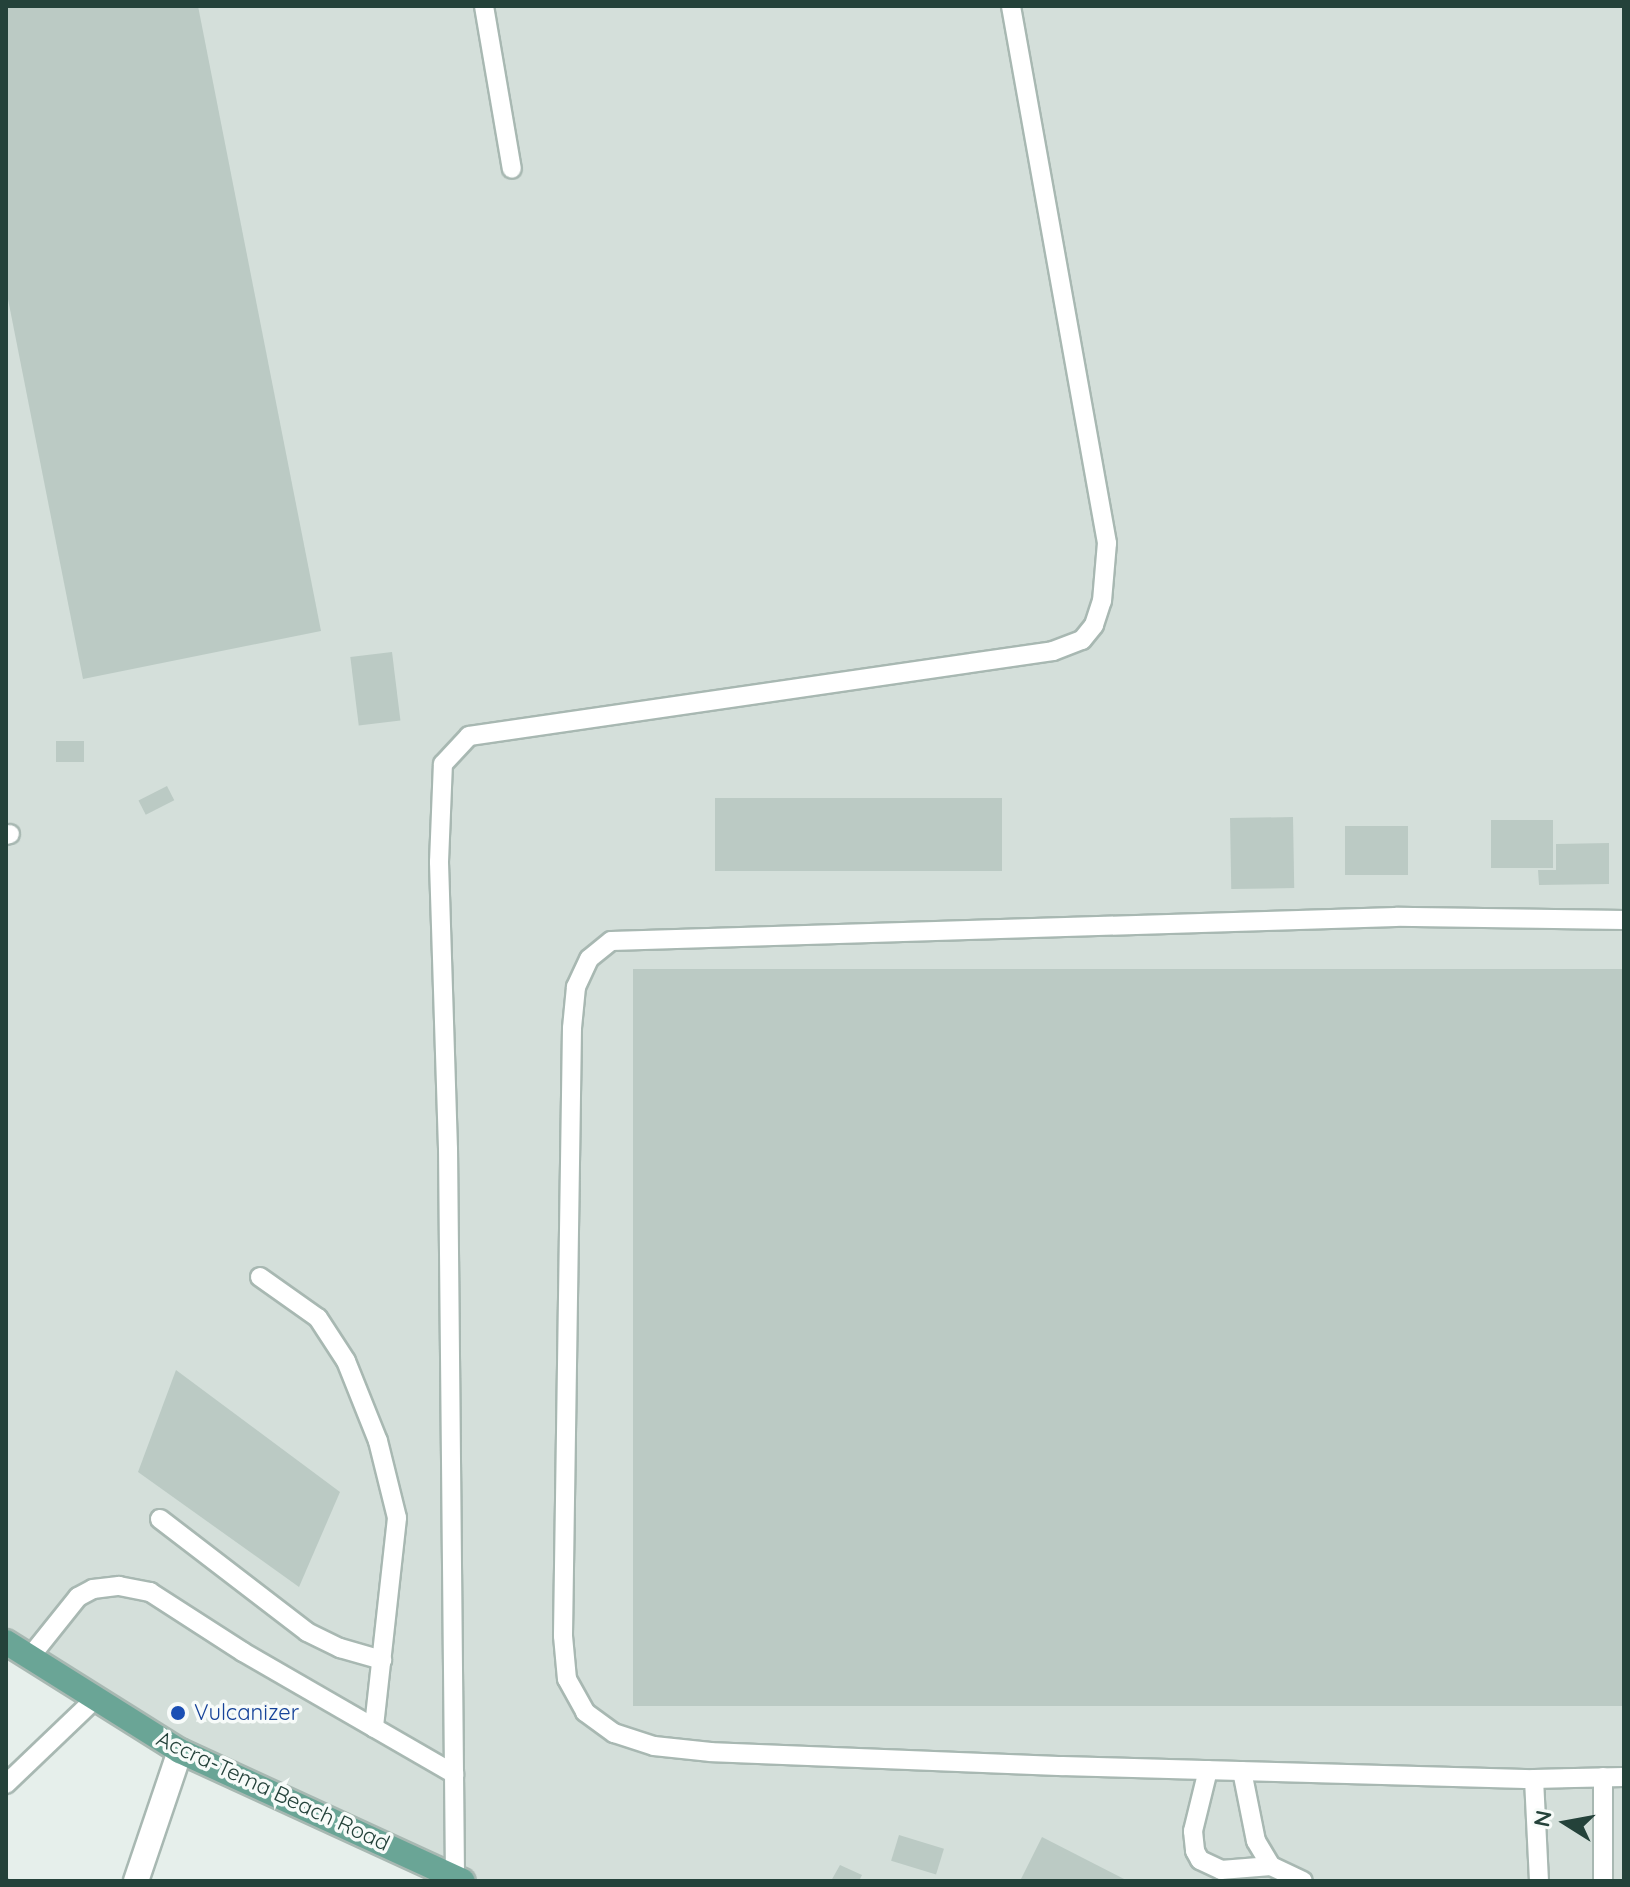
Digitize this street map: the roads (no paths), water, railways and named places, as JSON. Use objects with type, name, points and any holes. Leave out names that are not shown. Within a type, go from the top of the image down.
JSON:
[{"type":"main road","name":"Accra-Tema Beach Road","points":[[6,1642],[94,1700],[180,1751],[459,1879]]},
{"type":"street","points":[[136,1881],[180,1751]]},
{"type":"lane","points":[[484,6],[512,169]]},
{"type":"lane","points":[[459,1879],[454,1774],[448,1149],[439,862],[443,764],[469,736],[1053,651],[1082,640],[1094,625],[1105,587],[1107,543],[1011,6]]},
{"type":"lane","points":[[1624,920],[1396,917],[643,937],[611,941],[589,959],[576,987],[572,1028],[563,1636],[567,1679],[585,1712],[614,1733],[654,1746],[711,1752],[1208,1770],[1534,1779],[1624,1777]]},
{"type":"lane","points":[[260,1277],[318,1318],[346,1361],[378,1441],[397,1518],[374,1728]]},
{"type":"lane","points":[[160,1519],[307,1632],[340,1648],[382,1660]]},
{"type":"lane","points":[[30,1657],[78,1597],[93,1589],[119,1586],[150,1592],[243,1652],[454,1774]]},
{"type":"lane","points":[[6,1784],[94,1700]]},
{"type":"lane","points":[[1208,1770],[1193,1831],[1200,1860],[1221,1870],[1271,1866],[1303,1881]]},
{"type":"lane","points":[[1242,1771],[1256,1841],[1271,1866]]},
{"type":"lane","points":[[1603,1777],[1603,1881]]},
{"type":"lane","points":[[1534,1779],[1539,1881]]},
{"type":"place","name":"Vulcanizer","points":[[178,1713]]}]
